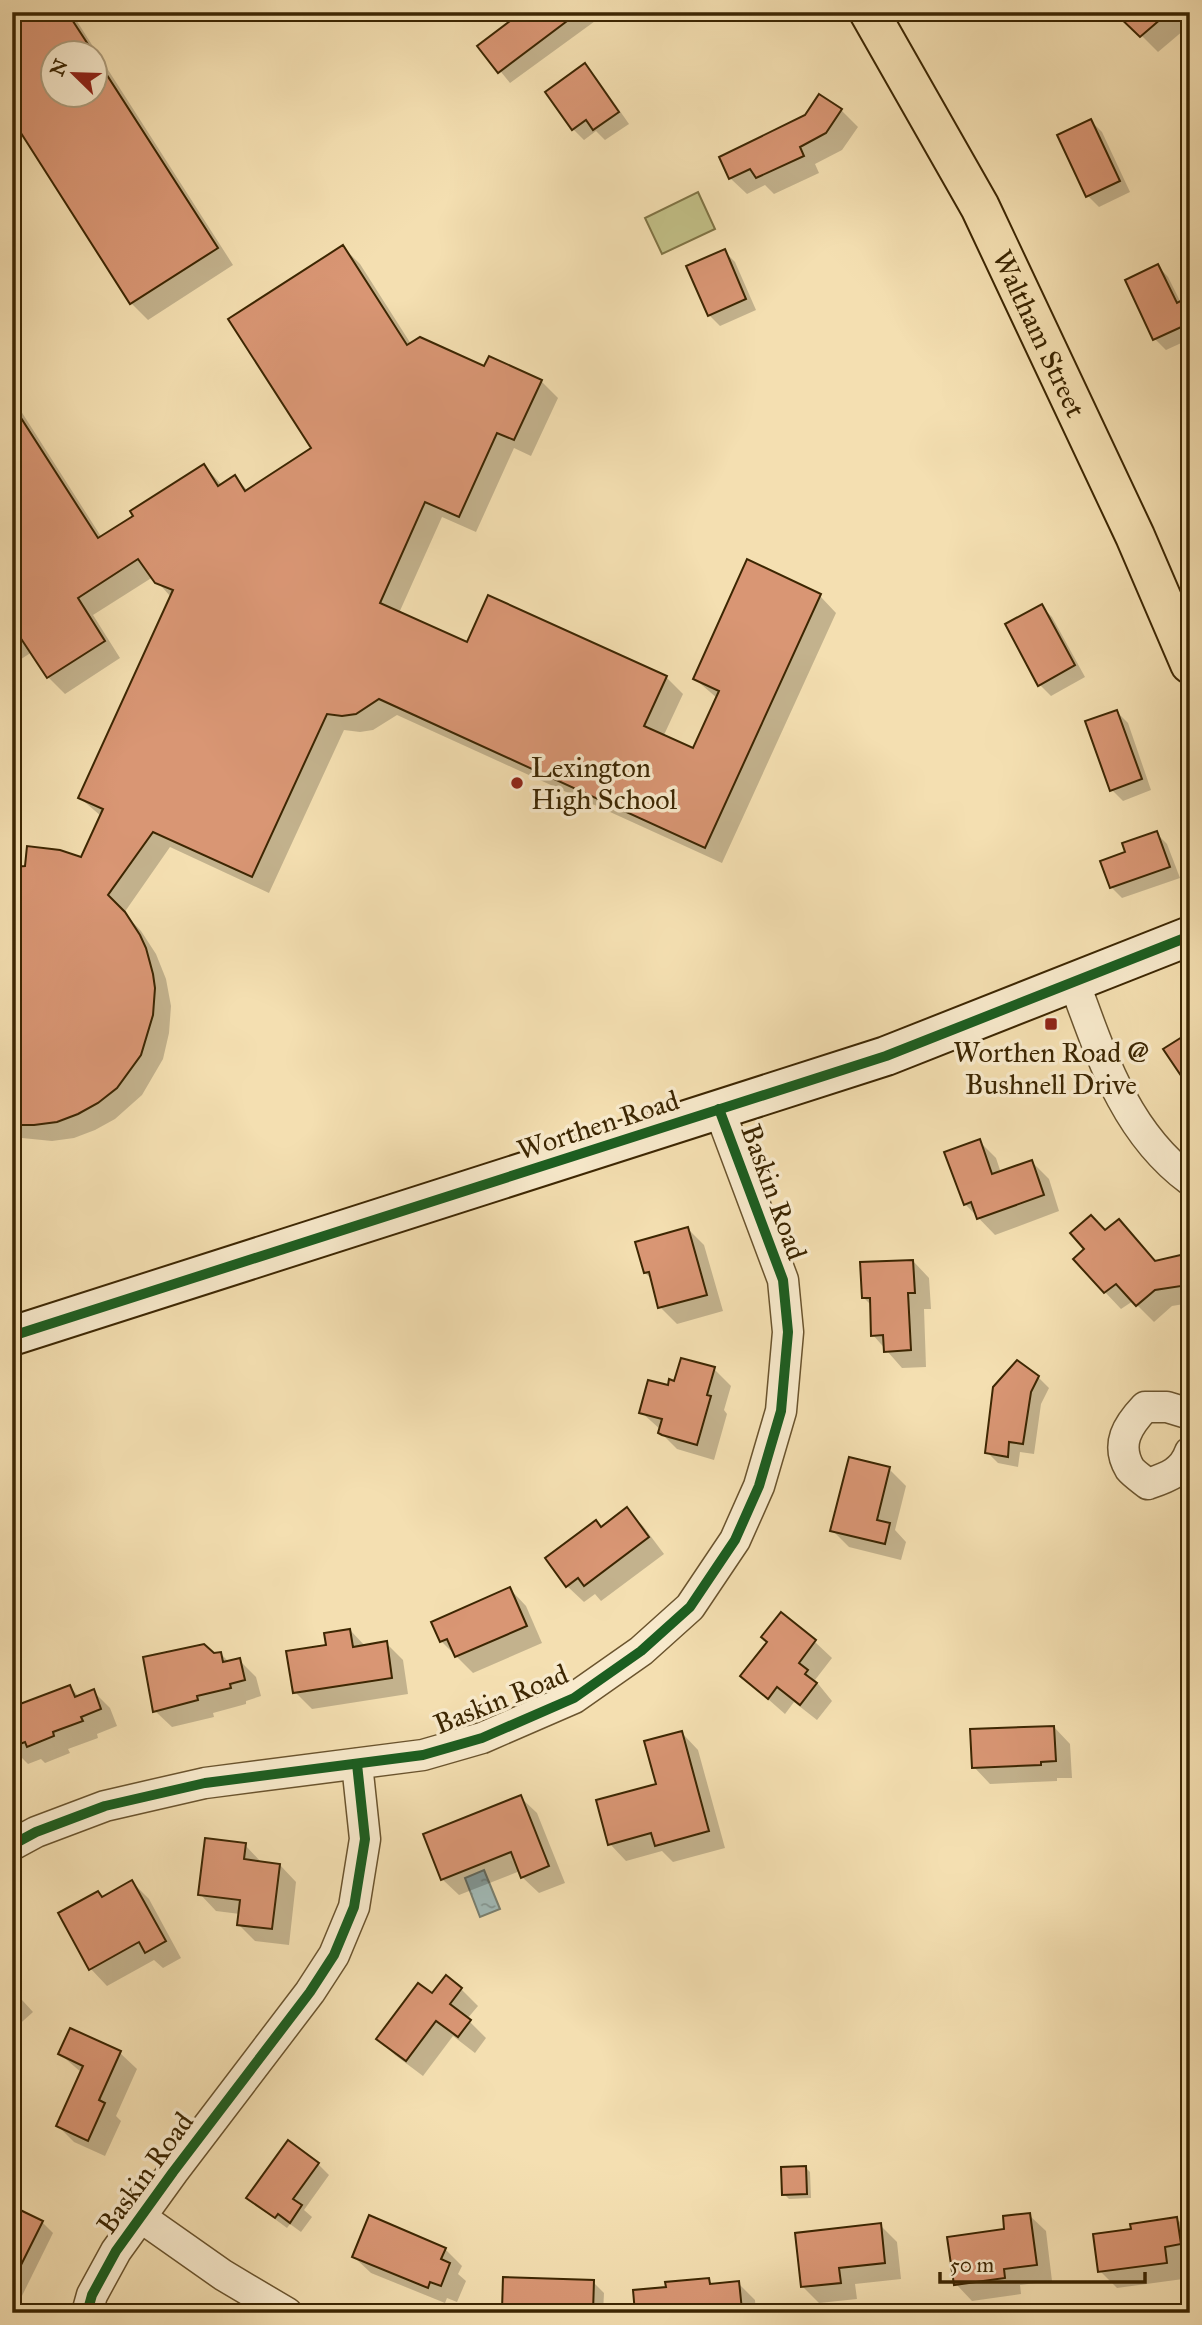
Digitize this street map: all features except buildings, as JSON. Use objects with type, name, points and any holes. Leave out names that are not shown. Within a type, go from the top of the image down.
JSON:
[{"type":"main road","name":"Waltham Street","points":[[869,12],[980,207],[1135,536],[1190,664]]},
{"type":"main road","name":"Worthen Road","points":[[12,1336],[886,1056],[1190,936]]},
{"type":"street","points":[[1074,982],[1108,1075],[1138,1128],[1174,1168],[1190,1180]]},
{"type":"street","name":"Baskin Road","points":[[12,1845],[36,1832],[105,1806],[129,1800],[205,1783],[423,1755],[482,1738],[574,1698],[641,1651],[690,1607],[734,1540],[759,1486],[778,1426],[788,1332],[783,1280],[719,1110]]},
{"type":"street","points":[[1190,1414],[1167,1407],[1145,1407],[1129,1424],[1123,1445],[1130,1469],[1148,1484],[1166,1478],[1185,1465],[1190,1452]]},
{"type":"street","name":"Baskin Road","points":[[87,2313],[92,2295],[116,2251],[310,1992],[334,1955],[354,1907],[365,1839],[357,1764]]},
{"type":"street","points":[[142,2218],[223,2276],[288,2313]]},
{"type":"shaded area","points":[[698,192],[715,229],[662,254],[645,218]]},
{"type":"water","points":[[484,1870],[500,1909],[480,1917],[465,1878]]},
{"type":"cycle path","points":[[12,1336],[886,1056],[1190,936]]},
{"type":"cycle path","points":[[12,1845],[36,1832],[105,1806],[205,1783],[423,1755],[482,1738],[574,1698],[641,1651],[690,1607],[735,1540],[759,1486],[781,1411],[788,1332],[783,1280],[719,1109]]},
{"type":"cycle path","points":[[87,2313],[92,2295],[116,2251],[310,1992],[334,1955],[354,1907],[365,1839],[357,1764]]},
{"type":"place","name":"Lexington High School","points":[[517,783]]},
{"type":"place","name":"Worthen Road @ Bushnell Drive","points":[[1051,1024]]}]
